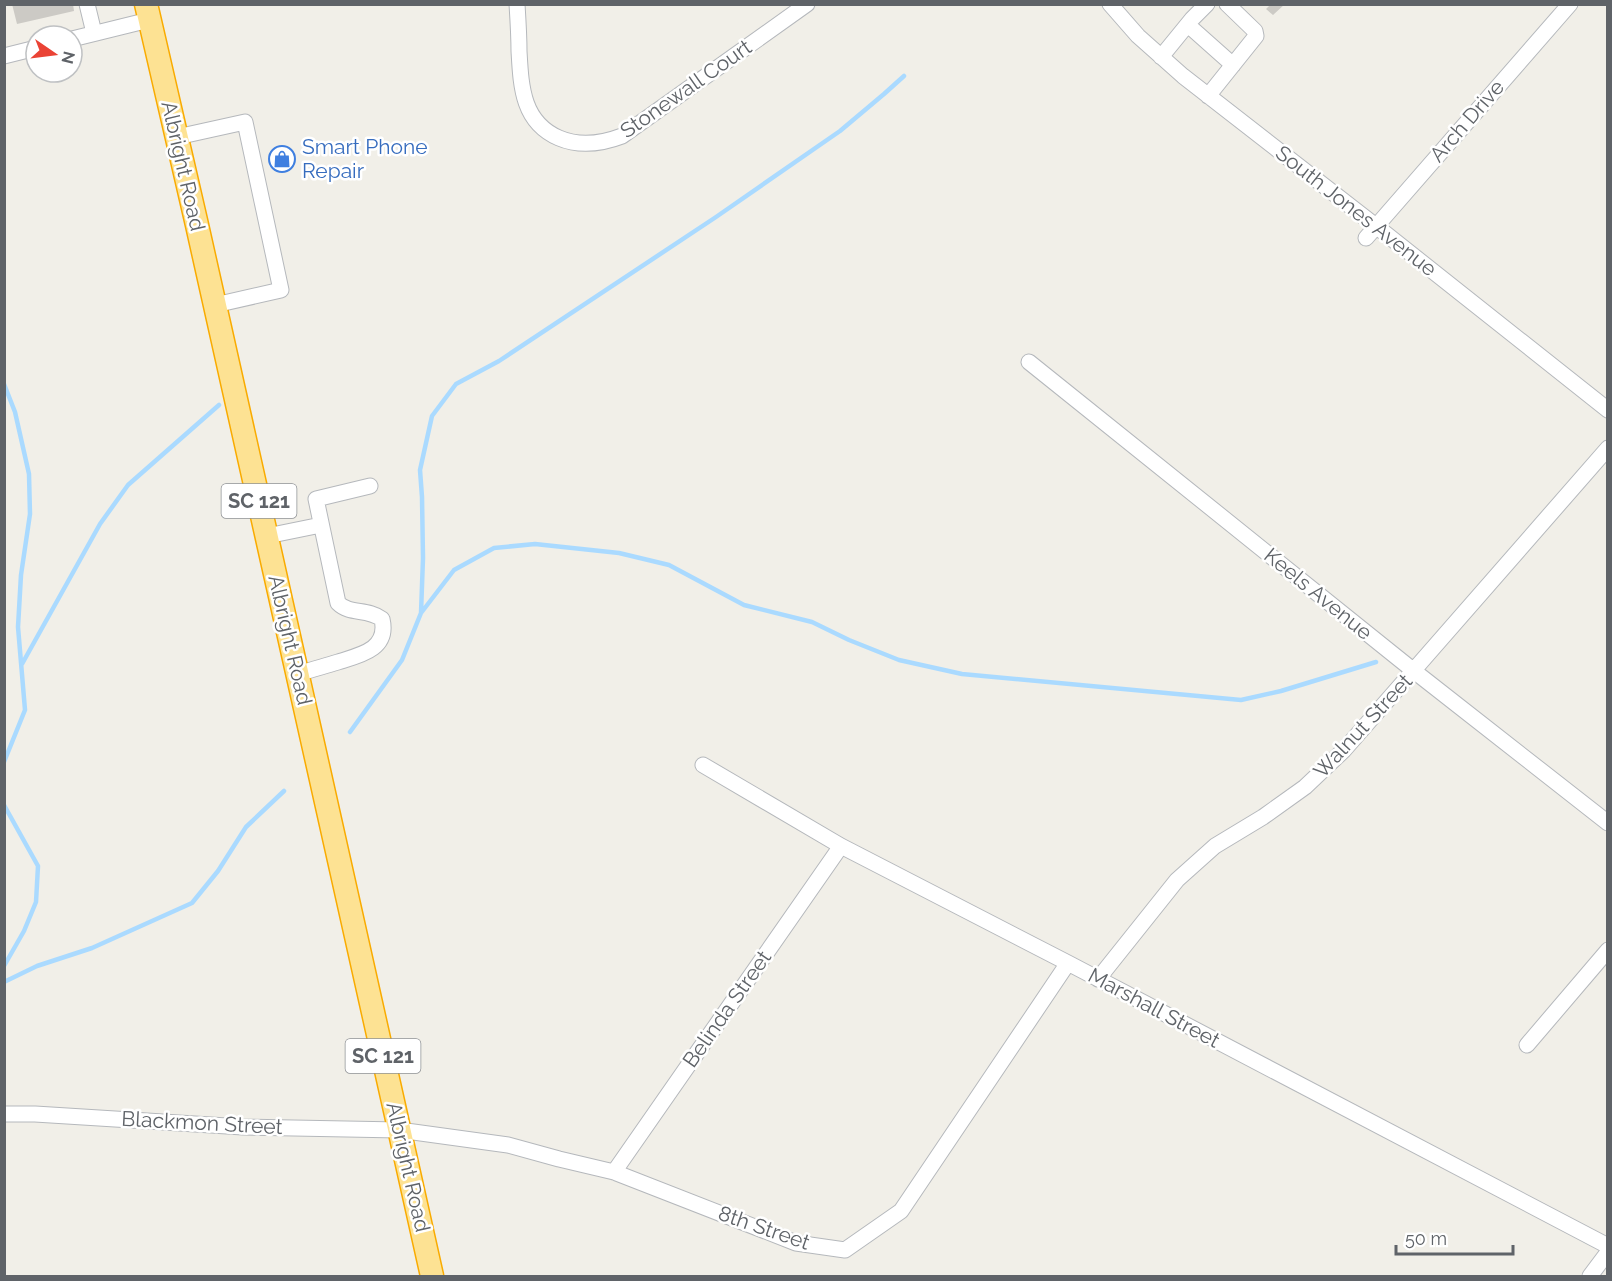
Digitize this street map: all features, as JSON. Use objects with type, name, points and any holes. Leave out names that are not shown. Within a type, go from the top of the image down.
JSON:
[{"type":"highway","name":"Albright Road","points":[[148,12],[432,1276]]},
{"type":"street","points":[[87,4],[94,33]]},
{"type":"street","name":"Stonewall Court","points":[[518,4],[520,72],[523,93],[529,110],[540,125],[551,134],[577,143],[595,144],[622,136],[807,4]]},
{"type":"street","name":"South Jones Avenue","points":[[1110,4],[1138,36],[1161,57],[1371,232],[1608,410]]},
{"type":"street","points":[[1161,57],[1207,4]]},
{"type":"street","points":[[1208,96],[1256,36],[1255,31],[1227,4]]},
{"type":"street","name":"Arch Drive","points":[[1371,232],[1570,4]]},
{"type":"street","points":[[84,36],[148,12]]},
{"type":"street","points":[[1188,25],[1233,65]]},
{"type":"street","points":[[5,53],[24,50]]},
{"type":"street","points":[[177,137],[245,122],[281,290],[215,304]]},
{"type":"street","name":"Keels Avenue","points":[[1029,362],[1608,824]]},
{"type":"street","name":"Walnut Street","points":[[1098,979],[1177,880],[1215,846],[1263,817],[1305,787],[1344,750],[1608,448]]},
{"type":"street","points":[[297,674],[362,655],[378,643],[384,628],[382,619],[376,614],[343,609],[338,603],[316,499],[370,486]]},
{"type":"street","points":[[267,536],[321,525]]},
{"type":"street","name":"Marshall Street","points":[[703,765],[841,846],[1608,1246]]},
{"type":"street","name":"Belinda Street","points":[[614,1172],[841,846]]},
{"type":"street","points":[[1527,1045],[1608,950]]},
{"type":"street","name":"8th Street","points":[[399,1130],[508,1145],[614,1172],[796,1243],[846,1250],[901,1211],[1068,963]]},
{"type":"street","name":"Blackmon Street","points":[[4,1113],[243,1126],[399,1130]]},
{"type":"street","points":[[1590,1276],[1608,1252]]},
{"type":"building","points":[[12,4],[73,4],[74,11],[17,24]]},
{"type":"building","points":[[1271,4],[1285,4],[1273,15],[1266,9]]},
{"type":"waterway","points":[[421,613],[423,558],[420,470],[432,416],[456,384],[499,361],[716,217],[840,131],[904,76]]},
{"type":"waterway","points":[[4,384],[15,412],[29,474],[30,514],[21,575],[18,627],[25,710],[4,762]]},
{"type":"waterway","points":[[22,664],[100,524],[128,485],[219,405]]},
{"type":"waterway","points":[[350,732],[402,660],[421,613],[454,570],[494,548],[535,544],[619,553],[669,565],[744,605],[812,622],[899,660],[962,674],[1241,700],[1281,691],[1376,662]]},
{"type":"waterway","points":[[4,982],[37,966],[92,948],[192,903],[218,871],[246,827],[284,791]]},
{"type":"waterway","points":[[4,805],[38,866],[36,902],[24,931],[4,966]]},
{"type":"place","name":"Smart Phone Repair","points":[[282,159]]}]
